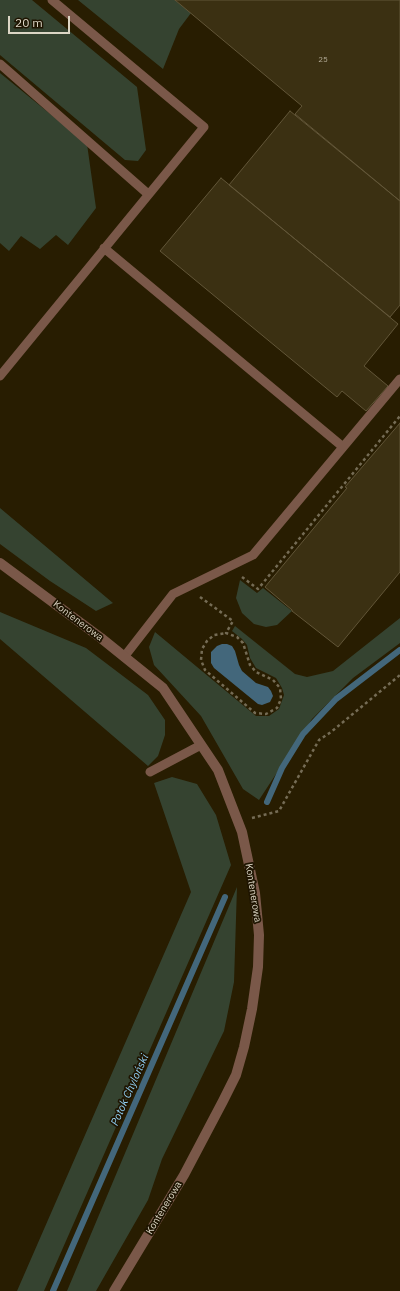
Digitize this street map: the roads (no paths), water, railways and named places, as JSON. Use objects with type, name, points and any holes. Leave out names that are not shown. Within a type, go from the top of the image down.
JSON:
[{"type":"street","name":"Kontenerowa","points":[[0,563],[101,638],[163,688],[218,770],[242,832],[255,893],[259,935],[258,968],[252,1009],[236,1075],[184,1175],[114,1291]]},
{"type":"lane","points":[[0,376],[204,127],[52,0]]},
{"type":"lane","points":[[0,64],[148,194]]},
{"type":"lane","points":[[104,248],[343,448]]},
{"type":"lane","points":[[124,657],[174,594],[253,555],[400,379]]},
{"type":"lane","points":[[150,772],[201,745]]},
{"type":"water","points":[[222,644],[232,646],[242,671],[256,683],[268,687],[273,696],[270,702],[262,705],[258,704],[214,668],[211,663],[211,652],[217,646]]},
{"type":"waterway","name":"Potok Chyloński","points":[[267,802],[282,768],[303,734],[336,699],[400,650]]},
{"type":"waterway","name":"Potok Chyloński","points":[[53,1291],[225,897]]}]
